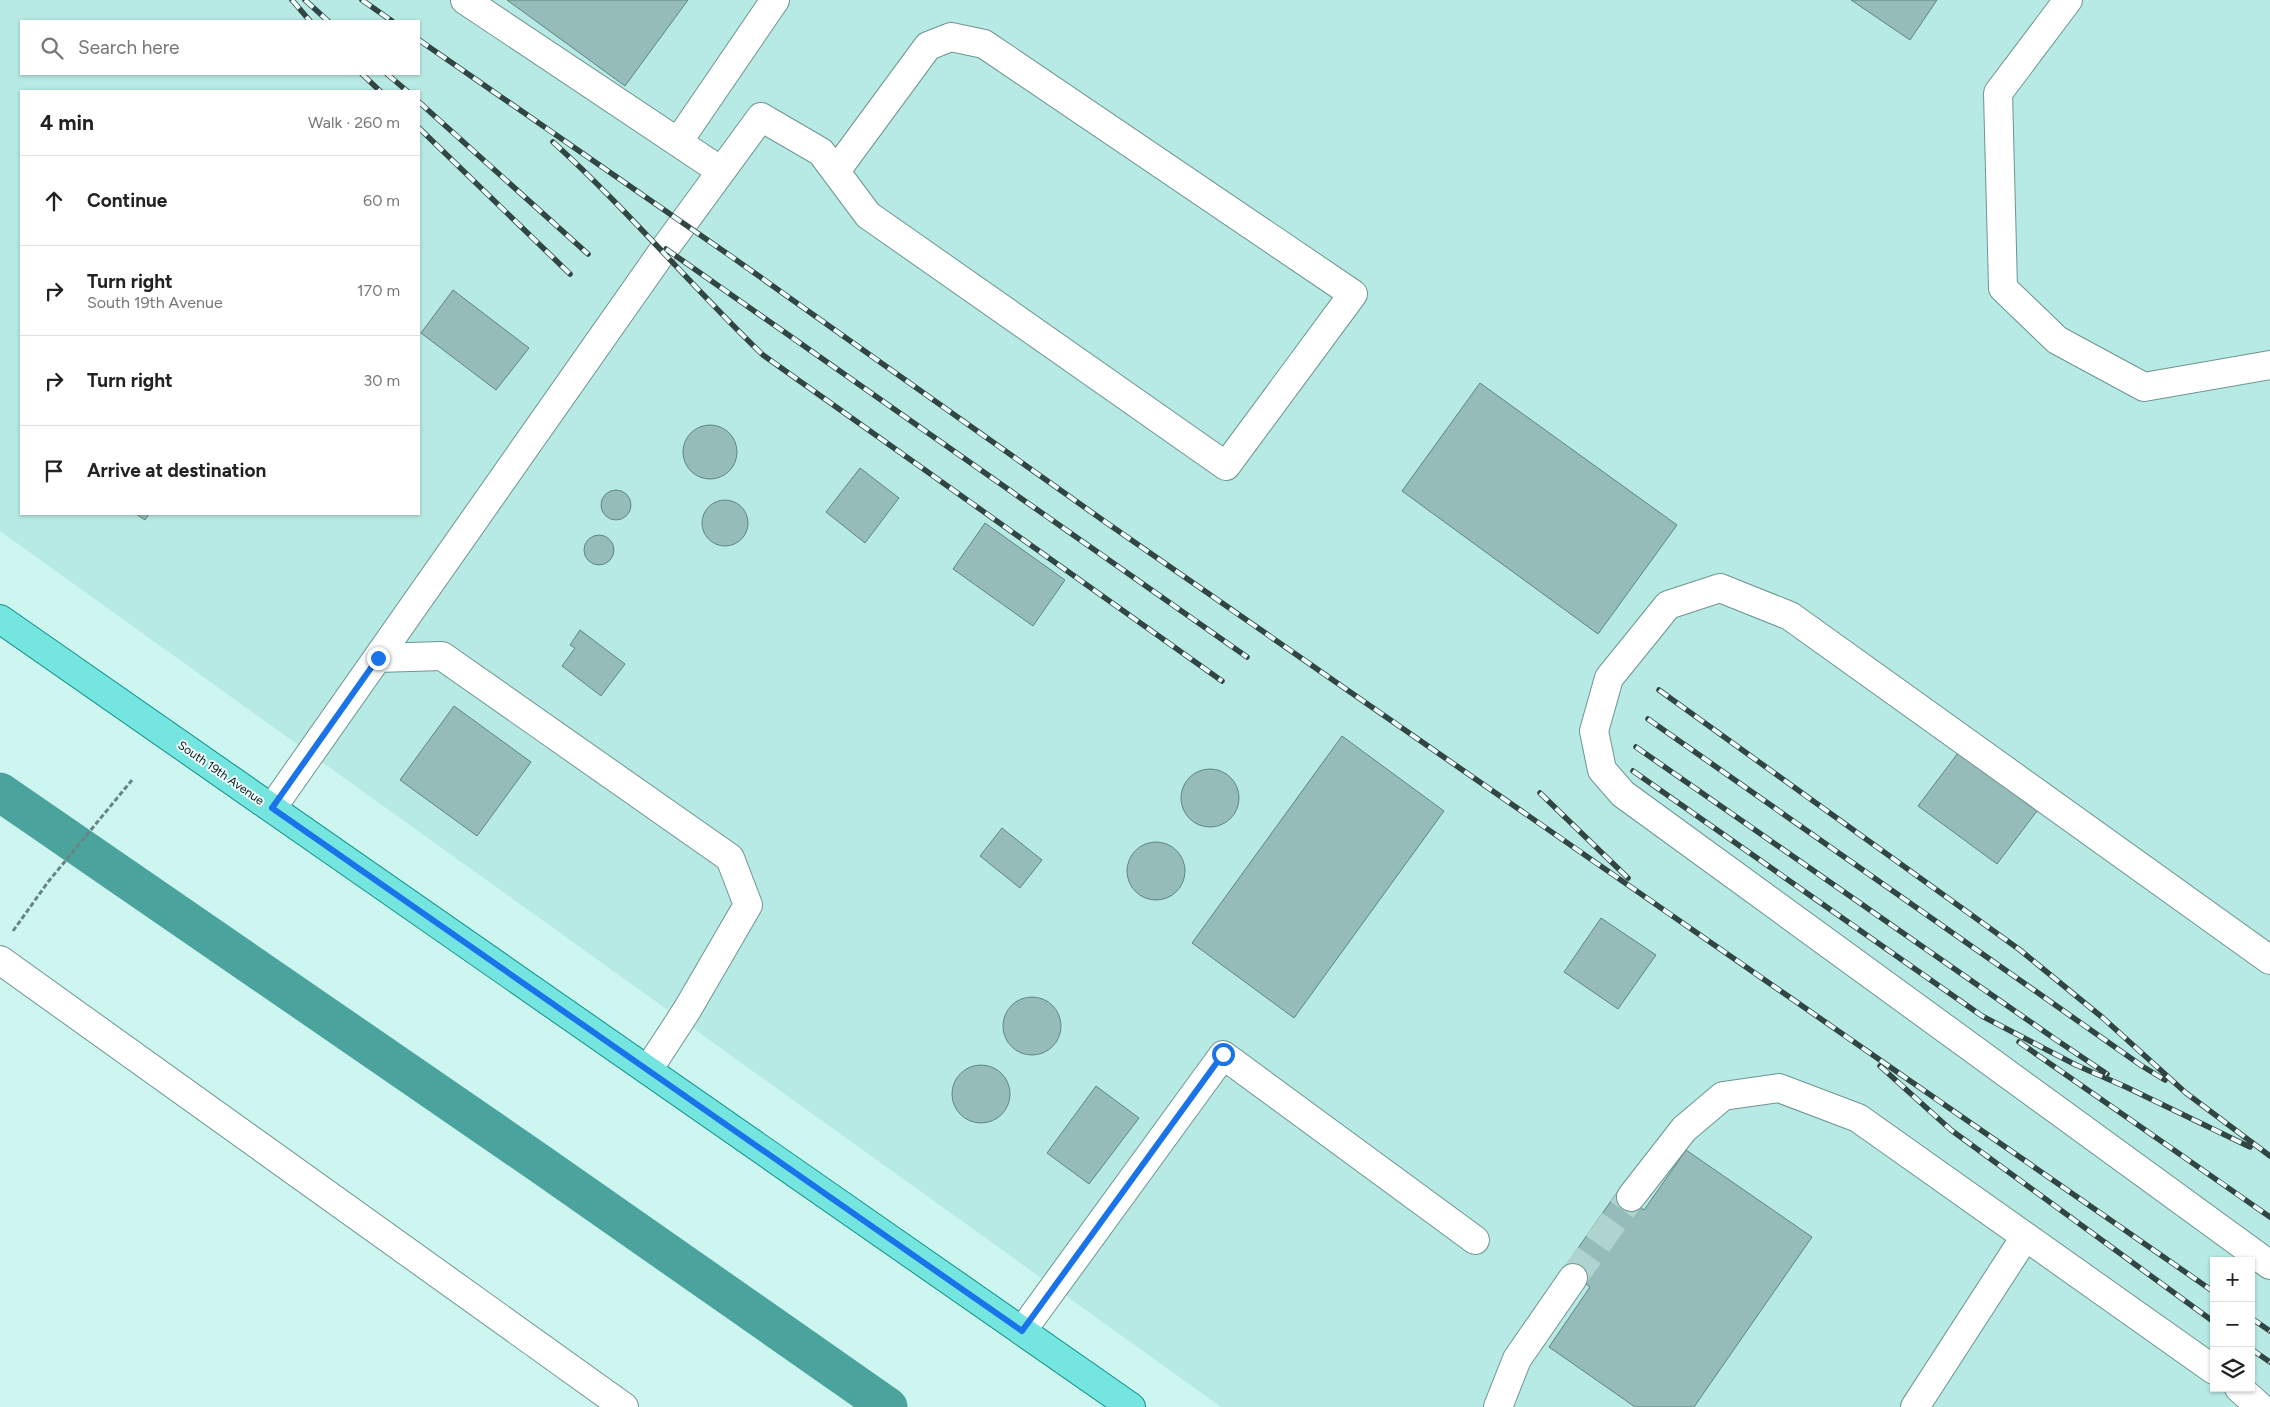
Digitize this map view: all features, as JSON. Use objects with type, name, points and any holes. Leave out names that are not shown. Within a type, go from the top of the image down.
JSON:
[{"type":"main road","name":"South 19th Avenue","points":[[0,619],[1131,1407]]},
{"type":"lane","points":[[465,0],[720,171]]},
{"type":"lane","points":[[678,142],[775,0]]},
{"type":"lane","points":[[2068,0],[1998,93],[2003,288],[2057,340],[2144,387],[2270,365]]},
{"type":"lane","points":[[272,808],[720,171],[761,117],[821,152],[868,215],[1226,466],[1352,294],[984,44],[951,37],[928,46],[836,172]]},
{"type":"lane","points":[[2270,960],[1790,616],[1720,588],[1668,605],[1610,678],[1594,731],[1602,770],[1623,794],[2270,1265]]},
{"type":"lane","points":[[378,658],[442,656],[730,858],[748,905],[687,1010],[648,1070]]},
{"type":"lane","points":[[0,960],[624,1407]]},
{"type":"lane","points":[[1022,1331],[1223,1054],[1475,1240]]},
{"type":"lane","points":[[1631,1197],[1684,1130],[1723,1096],[1780,1088],[1858,1118],[2210,1367]]},
{"type":"lane","points":[[1915,1407],[2025,1236]]},
{"type":"lane","points":[[1498,1407],[1517,1359],[1573,1278]]},
{"type":"lane","points":[[2243,1392],[2260,1407]]},
{"type":"path","points":[[11,934],[48,882],[132,780]]},
{"type":"shaded area","points":[[0,0],[2270,0],[2270,1407],[1221,1407],[0,531]]},
{"type":"building","points":[[507,0],[688,0],[625,86]]},
{"type":"building","points":[[1851,0],[1937,0],[1910,40]]},
{"type":"building","points":[[453,290],[529,348],[496,390],[421,333]]},
{"type":"building","points":[[1480,383],[1677,525],[1598,634],[1402,491]]},
{"type":"building","points":[[710,425],[720,427],[729,433],[735,442],[737,452],[735,462],[729,471],[720,477],[710,479],[700,477],[691,471],[685,462],[683,452],[685,442],[691,433],[700,427]]},
{"type":"building","points":[[860,468],[899,498],[865,543],[826,512]]},
{"type":"building","points":[[616,490],[627,494],[631,505],[627,516],[616,520],[605,516],[601,505],[605,494]]},
{"type":"building","points":[[725,500],[738,504],[744,510],[748,523],[744,536],[738,542],[725,546],[712,542],[706,536],[702,523],[706,510],[712,504]]},
{"type":"building","points":[[138,515],[148,515],[145,520]]},
{"type":"building","points":[[985,523],[1065,580],[1033,626],[953,569]]},
{"type":"building","points":[[599,535],[605,536],[613,544],[613,556],[605,564],[599,565],[593,564],[585,556],[584,550],[585,544],[593,536]]},
{"type":"building","points":[[580,630],[625,664],[601,696],[562,666],[575,648],[570,645]]},
{"type":"building","points":[[454,706],[531,762],[477,836],[400,780]]},
{"type":"building","points":[[1342,736],[1444,811],[1294,1018],[1192,943]]},
{"type":"building","points":[[1958,753],[2037,811],[1997,864],[1918,806]]},
{"type":"building","points":[[1204,769],[1216,769],[1231,777],[1239,792],[1239,804],[1231,819],[1216,827],[1204,827],[1189,819],[1181,804],[1181,792],[1189,777]]},
{"type":"building","points":[[1002,828],[1042,860],[1020,888],[980,856]]},
{"type":"building","points":[[1150,842],[1162,842],[1177,850],[1185,865],[1185,877],[1177,892],[1162,900],[1150,900],[1135,892],[1127,877],[1127,865],[1135,850]]},
{"type":"building","points":[[1601,918],[1656,955],[1618,1009],[1564,972]]},
{"type":"building","points":[[1026,997],[1038,997],[1053,1005],[1061,1020],[1061,1032],[1053,1047],[1038,1055],[1026,1055],[1011,1047],[1003,1032],[1003,1020],[1011,1005]]},
{"type":"building","points":[[975,1065],[987,1065],[1002,1073],[1010,1088],[1010,1100],[1002,1115],[987,1123],[975,1123],[960,1115],[952,1100],[952,1088],[960,1073]]},
{"type":"building","points":[[1096,1086],[1139,1118],[1089,1184],[1047,1153]]},
{"type":"building","points":[[1686,1150],[1812,1237],[1694,1407],[1635,1407],[1549,1347],[1590,1287],[1564,1268],[1618,1191],[1644,1210]]},
{"type":"waterway","points":[[0,792],[539,1163],[888,1407]]},
{"type":"tunnel","points":[[1573,1278],[1631,1197]]},
{"type":"railway","points":[[292,0],[309,20]]},
{"type":"railway","points":[[305,0],[327,20]]},
{"type":"railway","points":[[362,0],[391,20]]},
{"type":"railway","points":[[420,41],[732,257],[1104,521],[2210,1289]]},
{"type":"railway","points":[[363,75],[379,90]]},
{"type":"railway","points":[[388,75],[406,90]]},
{"type":"railway","points":[[420,103],[588,254]]},
{"type":"railway","points":[[420,129],[570,274]]},
{"type":"railway","points":[[553,142],[607,194],[763,355],[1222,681]]},
{"type":"railway","points":[[666,249],[1247,657]]},
{"type":"railway","points":[[1659,690],[2020,950],[2103,1018],[2186,1093],[2270,1156]]},
{"type":"railway","points":[[1648,719],[2142,1066],[2165,1080]]},
{"type":"railway","points":[[1636,747],[2107,1074]]},
{"type":"railway","points":[[1633,771],[1982,1016],[2076,1065],[2250,1147]]},
{"type":"railway","points":[[1540,793],[1628,878]]},
{"type":"railway","points":[[2019,1042],[2270,1217]]},
{"type":"railway","points":[[1880,1066],[1951,1130],[2210,1319]]},
{"type":"railway","points":[[2255,1321],[2270,1331]]},
{"type":"railway","points":[[2255,1352],[2270,1362]]},
{"type":"route","points":[[378,658],[272,808],[1022,1331],[1223,1054]]}]
